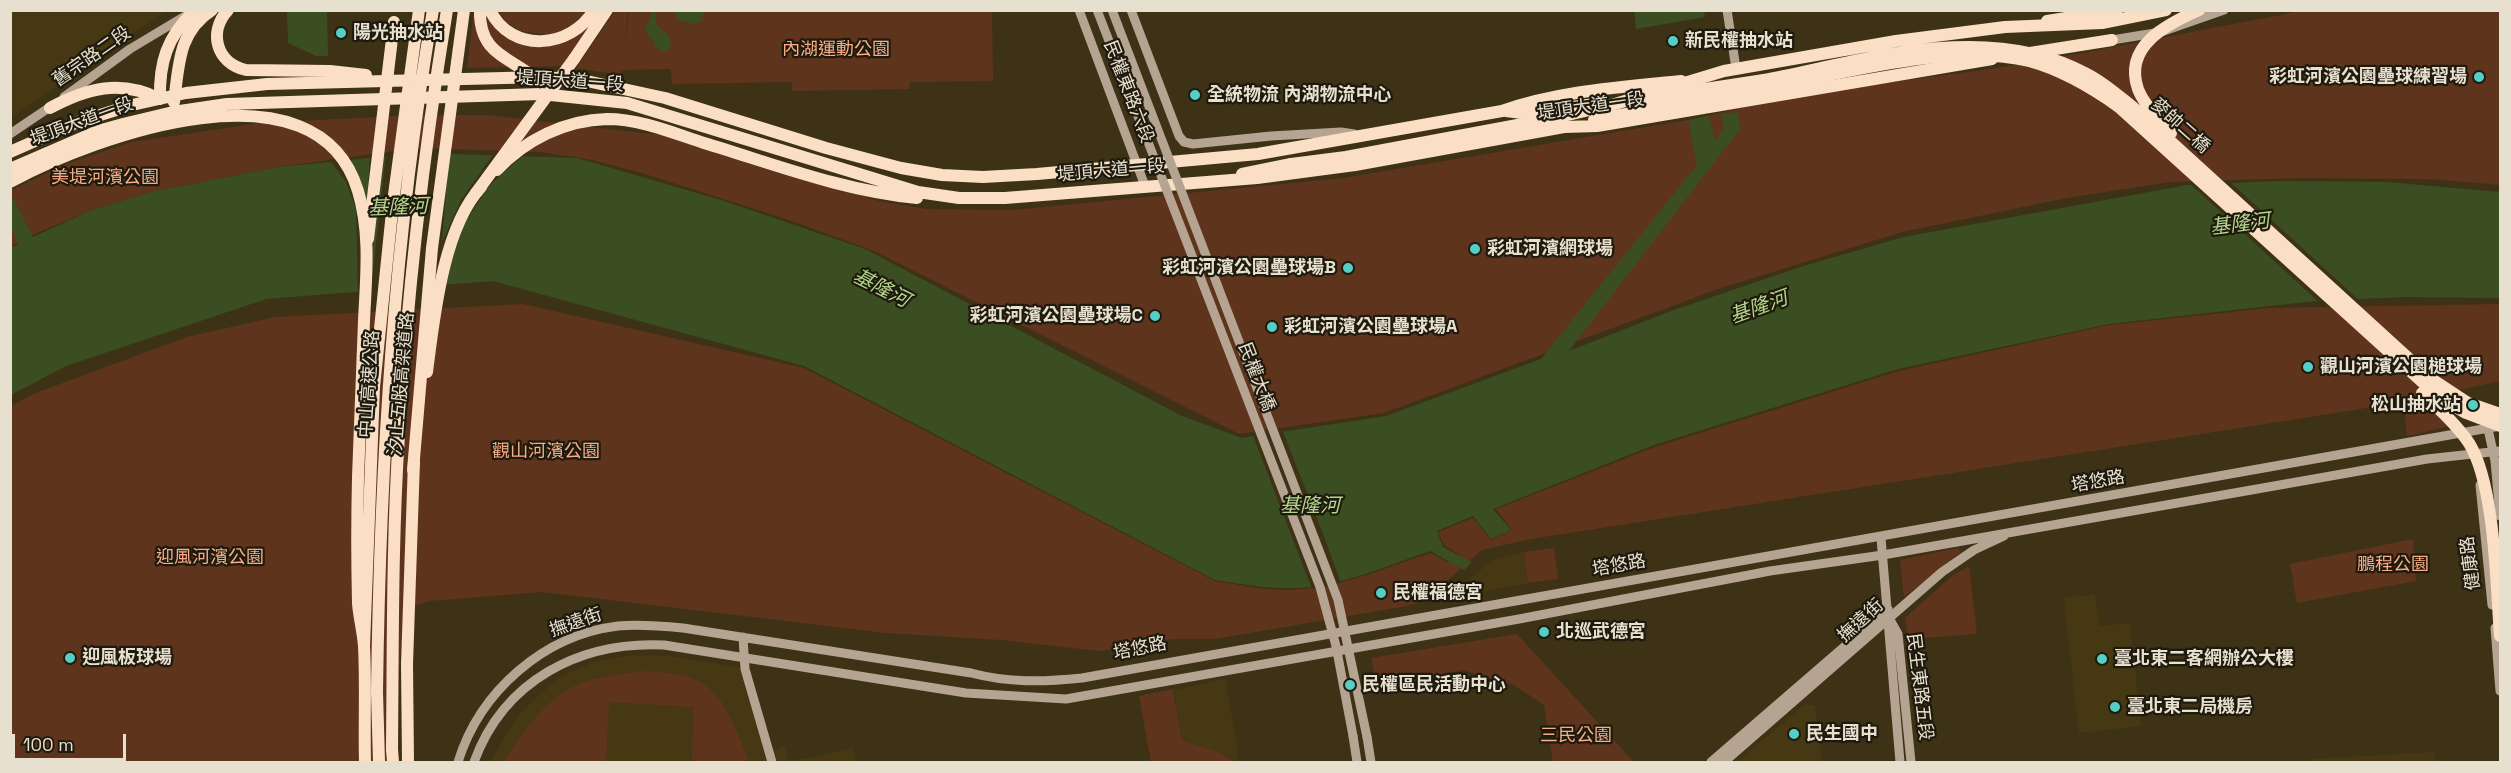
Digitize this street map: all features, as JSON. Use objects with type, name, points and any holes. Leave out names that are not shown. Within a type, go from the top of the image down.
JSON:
[{"type":"highway","points":[[173,112],[184,40],[192,27],[212,10]]},
{"type":"highway","points":[[228,10],[217,28],[217,46],[226,60],[239,68],[330,71],[415,80]]},
{"type":"highway","name":"汐止五股高架道路","points":[[365,762],[364,646],[374,387],[393,202],[419,10]]},
{"type":"highway","name":"中山高速公路","points":[[379,762],[379,557],[385,422],[402,236],[433,10]]},
{"type":"highway","name":"中山高速公路","points":[[393,762],[394,556],[399,435],[422,181],[447,10]]},
{"type":"highway","name":"汐止五股高架道路","points":[[408,762],[407,664],[413,470],[432,248],[465,10]]},
{"type":"highway","points":[[480,10],[482,28],[491,48],[506,61],[523,68],[535,78]]},
{"type":"highway","points":[[489,10],[511,35],[540,42],[554,41],[568,36],[584,24],[594,10]]},
{"type":"highway","points":[[413,470],[442,277],[454,237],[476,193],[607,10]]},
{"type":"highway","points":[[1221,181],[1290,160],[1583,106],[1722,65],[1883,37],[2011,20],[2097,16],[2138,10]]},
{"type":"highway","points":[[1258,154],[1290,160],[1346,157],[1564,117],[1616,104],[1724,71],[1839,51],[2006,27],[2102,23],[2166,10]]},
{"type":"highway","points":[[160,99],[159,78],[163,57],[174,33],[194,11]]},
{"type":"highway","name":"堤頂大道一段","points":[[10,152],[78,122],[175,95],[267,84],[535,78],[618,86],[901,168],[942,175],[1038,174],[1258,154],[1502,111],[1521,104],[1614,87],[1683,81],[2113,12]]},
{"type":"highway","points":[[2185,154],[2144,100],[2138,87],[2136,69],[2140,52],[2150,37],[2163,27],[2203,13]]},
{"type":"highway","points":[[364,646],[358,605],[358,479],[368,239],[395,16]]},
{"type":"highway","name":"堤頂大道一段","points":[[10,170],[98,131],[173,112],[267,101],[541,94],[627,103],[918,192],[959,198],[1005,198],[1221,181],[1355,165],[1564,127],[1596,126],[1900,73],[2112,40]]},
{"type":"highway","name":"麥帥二橋","points":[[1764,84],[1906,53],[1957,47],[1992,46],[2024,51],[2087,74],[2110,88],[2185,154],[2430,378],[2468,403],[2500,414]]},
{"type":"highway","name":"麥帥二橋","points":[[1764,84],[1904,63],[1970,56],[2029,61],[2065,74],[2119,107],[2404,368],[2439,397],[2490,429]]},
{"type":"highway","points":[[1502,111],[1522,113],[1764,84]]},
{"type":"highway","points":[[1564,127],[1764,84]]},
{"type":"highway","points":[[50,108],[77,94],[96,89],[141,89],[160,99]]},
{"type":"highway","points":[[10,182],[39,168],[113,140],[186,122],[249,115],[283,119],[321,138],[346,165],[359,194],[368,239]]},
{"type":"highway","points":[[476,193],[522,147],[543,135],[566,126],[606,119],[653,127],[868,191],[920,198],[959,198]]},
{"type":"highway","points":[[2404,368],[2415,385],[2453,423],[2478,461],[2488,507],[2500,636]]},
{"type":"main road","name":"民權東路六段","points":[[1079,10],[1145,186]]},
{"type":"main road","name":"民權大橋","points":[[1096,10],[1320,588],[1338,656],[1357,762]]},
{"type":"main road","name":"民權大橋","points":[[1112,10],[1338,600],[1356,674],[1371,762]]},
{"type":"main road","name":"民權東路六段","points":[[1131,10],[1179,136],[1184,142],[1193,144],[1341,132],[1359,135]]},
{"type":"main road","points":[[1726,10],[1735,62]]},
{"type":"main road","name":"堤頂大道一段","points":[[2113,12],[2126,10]]},
{"type":"main road","name":"堤頂大道一段","points":[[2112,40],[2161,32],[2203,13],[2224,10]]},
{"type":"main road","name":"舊宗路二段","points":[[10,134],[50,108],[129,50],[194,11]]},
{"type":"main road","points":[[2490,429],[2497,451],[2500,516]]},
{"type":"main road","name":"健康路","points":[[2490,429],[2479,451],[2481,495],[2500,690]]},
{"type":"main road","name":"塔悠路","points":[[742,637],[971,673],[998,680],[1032,683],[1082,678],[2490,429]]},
{"type":"main road","name":"塔悠路","points":[[743,656],[966,693],[1066,699],[1519,619],[1770,571],[1883,555],[2479,451],[2497,451]]},
{"type":"main road","points":[[2481,495],[2498,493]]},
{"type":"main road","name":"撫遠街","points":[[1711,762],[1888,613],[1942,572],[1974,550],[2003,537],[2036,527]]},
{"type":"main road","name":"民生東路五段","points":[[1881,538],[1900,762]]},
{"type":"main road","name":"民生東路五段","points":[[1888,613],[1898,634],[1911,762]]},
{"type":"main road","name":"撫遠街","points":[[1724,762],[1888,613]]},
{"type":"main road","name":"撫遠街","points":[[458,762],[470,732],[495,694],[519,670],[544,652],[562,643],[618,626],[654,625],[742,637]]},
{"type":"main road","points":[[742,637],[743,656],[762,734],[772,761]]},
{"type":"main road","name":"撫遠街","points":[[474,762],[493,726],[516,697],[548,672],[576,657],[619,646],[642,644],[743,656]]},
{"type":"shaded area","points":[[11,10],[166,10],[166,11],[11,118]]},
{"type":"shaded area","points":[[1524,552],[1528,583],[1455,597],[1467,581],[1493,560]]},
{"type":"shaded area","points":[[2095,594],[2099,626],[2130,623],[2141,726],[2079,733],[2064,598]]},
{"type":"shaded area","points":[[632,655],[669,656],[739,667],[767,762],[490,762],[519,714],[559,677],[594,662]]},
{"type":"shaded area","points":[[1225,679],[1238,762],[1216,751],[1182,742],[1174,690]]},
{"type":"shaded area","name":"民生國中","points":[[1804,705],[1815,705],[1822,762],[1737,762]]},
{"type":"shaded area","points":[[785,746],[789,762],[778,762],[774,751]]},
{"type":"shaded area","points":[[853,748],[857,762],[789,762]]},
{"type":"shaded area","points":[[2434,752],[2435,762],[2311,762],[2311,759]]},
{"type":"green space","points":[[474,11],[490,11],[494,18],[518,32],[537,41],[554,45],[572,39],[586,29],[595,26],[564,66],[467,68]]},
{"type":"green space","points":[[498,11],[592,11],[579,26],[548,35],[521,31],[507,23]]},
{"type":"green space","name":"內湖運動公園","points":[[615,11],[628,11],[624,49],[629,11],[992,11],[993,81],[910,82],[909,89],[792,91],[792,82],[672,84],[671,69],[621,70],[620,75],[576,68]]},
{"type":"green space","name":"美堤河濱公園","points":[[2301,11],[2500,11],[2500,185],[2429,179],[2300,178],[2170,182],[2067,198],[1902,232],[1718,289],[1384,413],[1239,434],[874,251],[792,221],[642,173],[592,160],[541,152],[415,148],[279,167],[154,191],[92,210],[25,238],[11,247],[11,190],[68,163],[132,142],[260,123],[418,115],[487,115],[669,136],[879,201],[926,209],[1013,210],[1343,178],[1688,120],[1808,93],[1991,69]]},
{"type":"green space","name":"觀山河濱公園","points":[[523,304],[804,368],[1215,581],[1279,590],[1306,589],[1343,582],[1431,553],[1447,562],[1460,555],[1444,545],[1438,532],[1473,518],[1491,540],[1512,530],[1496,509],[1655,447],[1899,371],[2109,325],[2269,308],[2500,304],[2500,381],[2420,399],[2342,412],[1531,539],[1482,550],[1424,601],[1407,606],[1215,639],[1171,639],[1144,646],[1099,651],[1001,640],[886,633],[542,592],[429,601],[411,607],[401,646],[393,762],[11,762],[11,406],[33,394],[187,337],[275,317]]},
{"type":"green space","points":[[2427,401],[2450,426],[2407,436],[2404,405]]},
{"type":"green space","name":"鵬程公園","points":[[2413,539],[2416,581],[2297,603],[2290,564]]},
{"type":"green space","points":[[1554,548],[1558,579],[1528,583],[1524,552]]},
{"type":"green space","points":[[1958,548],[1961,552],[1904,597],[1900,560]]},
{"type":"green space","points":[[1969,566],[1977,634],[1908,639],[1905,618],[1952,576]]},
{"type":"green space","name":"三民公園","points":[[1517,634],[1634,762],[1553,762],[1544,705],[1514,685],[1463,670],[1376,686],[1371,658]]},
{"type":"green space","points":[[640,671],[682,675],[708,687],[726,709],[749,762],[692,762],[693,707],[609,702],[606,762],[504,762],[531,723],[552,701],[565,692],[594,679]]},
{"type":"green space","points":[[1173,689],[1182,741],[1216,751],[1236,762],[1151,762],[1139,696]]},
{"type":"water","points":[[674,10],[705,11],[701,17],[703,20],[694,24],[678,20]]},
{"type":"water","points":[[1634,10],[1704,11],[1705,17],[1636,29]]},
{"type":"water","points":[[287,11],[327,11],[328,56],[316,56],[288,43]]},
{"type":"water","points":[[650,11],[655,11],[658,25],[669,36],[671,45],[666,53],[653,46],[655,44],[645,30],[652,13]]},
{"type":"water","name":"基隆河","points":[[1738,112],[1740,129],[1569,351],[1671,311],[1800,267],[1904,237],[2187,185],[2277,181],[2387,182],[2500,192],[2500,298],[2404,297],[2315,301],[2109,324],[1898,369],[1654,445],[1493,509],[1511,530],[1491,539],[1473,516],[1437,531],[1443,547],[1472,562],[1464,570],[1430,551],[1352,578],[1325,585],[1298,588],[1256,586],[1215,580],[804,366],[493,281],[266,299],[66,366],[11,395],[11,248],[18,244],[11,228],[11,199],[13,198],[33,237],[92,210],[154,191],[279,167],[420,153],[577,158],[721,200],[865,249],[1182,416],[1242,438],[1386,416],[1541,359],[1697,165],[1688,120],[1709,116],[1715,141],[1724,129],[1721,114]]},
{"type":"pier","points":[[420,150],[449,151],[442,242],[461,200],[494,153],[525,154],[489,186],[464,224],[443,288],[358,295],[356,210],[346,182],[329,159],[340,158],[367,205],[370,155],[378,154],[371,287],[386,153]]},
{"type":"pier","points":[[2228,180],[2361,302],[2321,304],[2188,182]]},
{"type":"pier","points":[[1282,429],[1341,583],[1312,589],[1252,433]]},
{"type":"place","name":"陽光抽水站","points":[[341,33]]},
{"type":"place","name":"新民權抽水站","points":[[1673,41]]},
{"type":"place","name":"彩虹河濱公園壘球練習場","points":[[2479,77]]},
{"type":"place","name":"全統物流 內湖物流中心","points":[[1195,95]]},
{"type":"place","name":"彩虹河濱網球場","points":[[1475,249]]},
{"type":"place","name":"彩虹河濱公園壘球場B","points":[[1348,268]]},
{"type":"place","name":"彩虹河濱公園壘球場C","points":[[1155,316]]},
{"type":"place","name":"彩虹河濱公園壘球場A","points":[[1272,327]]},
{"type":"place","name":"觀山河濱公園槌球場","points":[[2308,367]]},
{"type":"place","name":"松山抽水站","points":[[2473,405]]},
{"type":"place","name":"民權福德宮","points":[[1381,593]]},
{"type":"place","name":"北巡武德宮","points":[[1544,632]]},
{"type":"place","name":"迎風板球場","points":[[70,658]]},
{"type":"place","name":"臺北東二客網辦公大樓","points":[[2102,659]]},
{"type":"place","name":"民權區民活動中心","points":[[1350,685]]},
{"type":"place","name":"臺北東二局機房","points":[[2115,707]]},
{"type":"place","name":"民生國中","points":[[1794,734]]},
{"type":"park label","name":"迎風河濱公園","points":[[210,558]]}]
